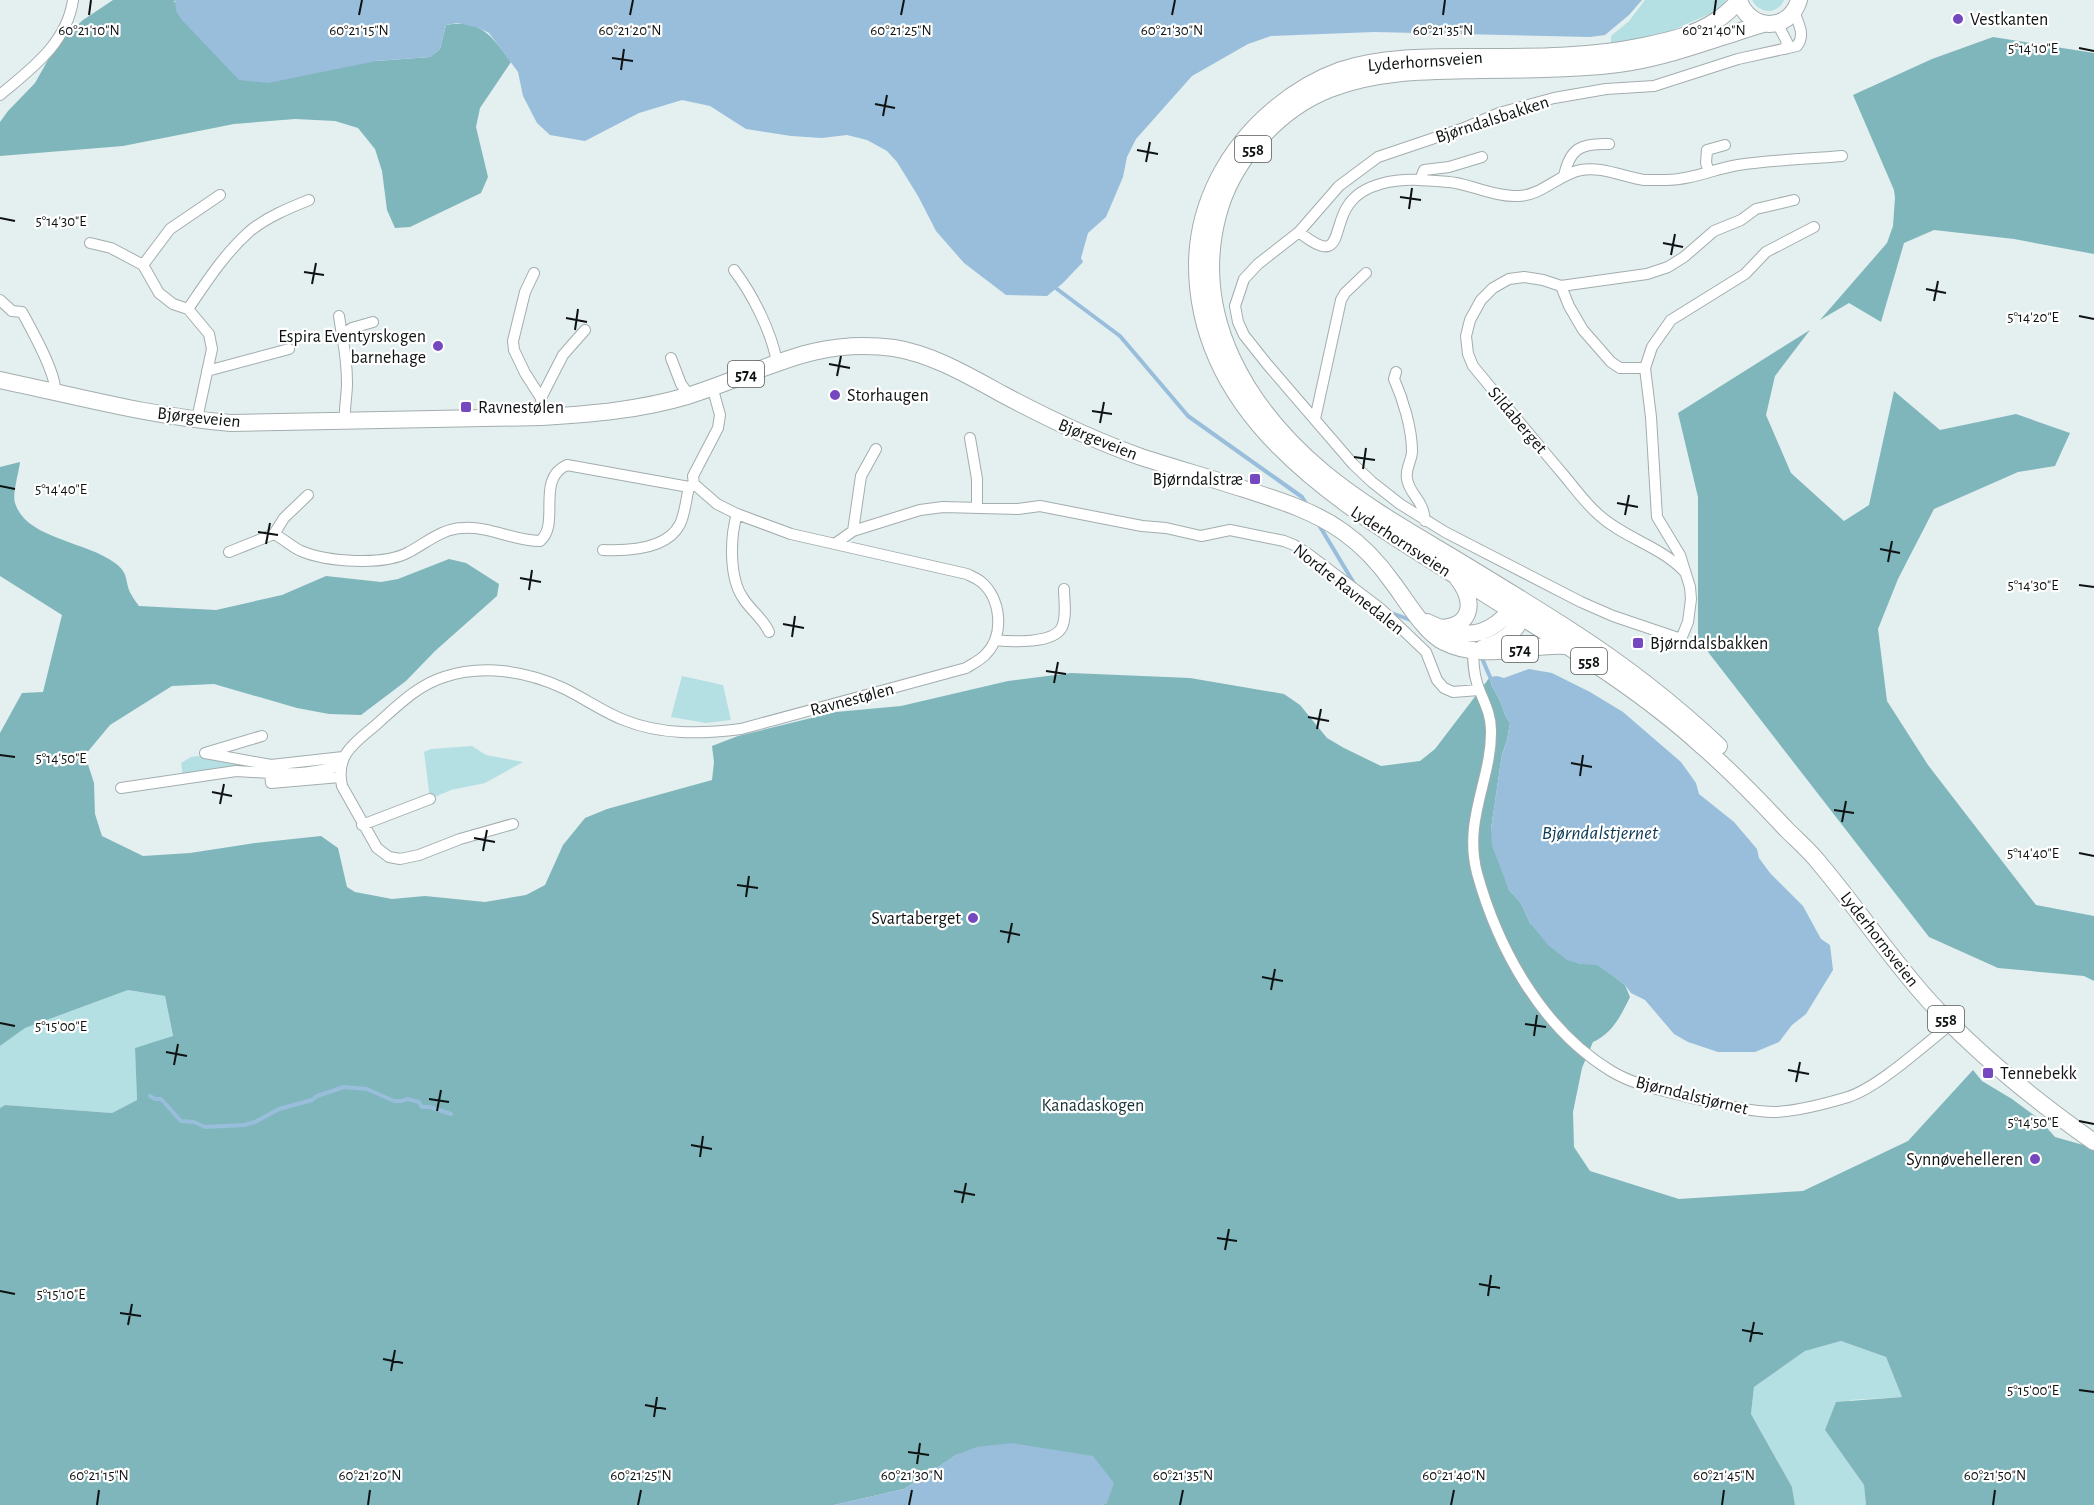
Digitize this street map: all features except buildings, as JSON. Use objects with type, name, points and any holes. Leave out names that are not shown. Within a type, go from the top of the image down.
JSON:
[{"type":"main road","name":"558","points":[[1739,1],[1745,13],[1756,22],[1770,23],[1790,16],[1796,6]]},
{"type":"main road","name":"Lyderhornsveien","points":[[1739,1],[1716,21],[1698,30],[1677,38],[1629,49],[1578,55],[1421,58],[1352,67],[1335,72],[1300,90],[1269,113],[1242,141],[1221,172],[1209,198],[1199,237],[1197,279],[1204,323],[1216,359],[1226,379],[1266,433],[1317,483],[1359,514],[1456,576],[1624,666],[1688,717],[1730,756],[1797,828],[1807,848]]},
{"type":"main road","name":"Lyderhornsveien","points":[[1770,23],[1684,51],[1632,62],[1578,68],[1421,72],[1342,84],[1310,98],[1291,111],[1265,135],[1241,165],[1220,205],[1210,251],[1210,275],[1212,298],[1224,341],[1235,365],[1259,403],[1296,447],[1349,491],[1409,531],[1680,726],[1807,848],[1881,943],[1951,1024],[2000,1070],[2061,1119],[2094,1142]]},
{"type":"main road","name":"Bjørgeveien","points":[[0,380],[138,410],[231,423],[542,417],[620,411],[689,395],[777,362],[825,348],[858,345],[897,349],[935,361],[1076,431],[1140,456],[1295,505],[1324,520],[1353,540],[1378,563],[1426,628],[1442,642],[1453,646],[1473,642],[1495,644],[1518,626],[1519,610]]},
{"type":"main road","points":[[1440,628],[1450,628],[1462,622],[1469,610],[1467,593],[1456,576]]},
{"type":"main road","name":"Bjørgeveien","points":[[1421,619],[1459,634],[1486,652],[1541,646],[1568,646]]},
{"type":"street","points":[[0,95],[46,55],[64,29],[72,10],[73,0]]},
{"type":"street","points":[[1785,50],[1797,46],[1801,40],[1802,32],[1796,6]]},
{"type":"street","points":[[1770,23],[1787,42],[1785,50]]},
{"type":"street","name":"Bjørndalsbakken","points":[[1686,573],[1691,599],[1688,622],[1681,639],[1613,616],[1581,602],[1425,521],[1372,482],[1353,464],[1244,335],[1238,322],[1235,306],[1244,279],[1258,264],[1299,232],[1339,186],[1378,157],[1464,128],[1498,113],[1554,98],[1606,89],[1654,86],[1738,59],[1785,50]]},
{"type":"street","points":[[1564,176],[1568,159],[1578,149],[1590,143],[1609,144]]},
{"type":"street","points":[[1709,171],[1706,163],[1707,150],[1725,146]]},
{"type":"street","name":"Bjørndalsbakken","points":[[1299,232],[1313,244],[1322,247],[1330,244],[1337,237],[1340,223],[1349,203],[1369,188],[1393,181],[1419,180],[1455,183],[1517,196],[1530,195],[1564,176],[1582,170],[1600,171],[1644,180],[1668,180],[1690,178],[1709,171],[1739,165],[1842,156]]},
{"type":"street","name":"Bjørndalsbakken","points":[[1419,180],[1424,170],[1449,167],[1482,157]]},
{"type":"street","points":[[143,265],[170,229],[220,195]]},
{"type":"street","points":[[188,309],[217,266],[252,230],[286,210],[309,200]]},
{"type":"street","name":"Sildaberget","points":[[1686,573],[1668,556],[1612,526],[1597,514],[1473,366],[1468,354],[1466,336],[1470,320],[1481,300],[1494,288],[1509,279],[1524,277],[1561,286],[1647,274],[1668,267],[1684,257],[1714,231],[1741,220],[1756,209],[1794,200]]},
{"type":"street","points":[[1686,573],[1680,555],[1657,517],[1652,417],[1644,368],[1652,347],[1671,320],[1745,274],[1766,252],[1814,227]]},
{"type":"street","points":[[90,243],[111,248],[143,265],[159,292],[173,304],[188,309],[209,334],[212,349],[197,419]]},
{"type":"street","points":[[734,270],[754,300],[777,362]]},
{"type":"street","points":[[534,273],[525,292],[513,341],[514,350],[521,365],[540,398],[542,417]]},
{"type":"street","points":[[1315,419],[1341,300],[1345,292],[1366,273]]},
{"type":"street","points":[[1561,286],[1583,330],[1611,362],[1620,368],[1644,368]]},
{"type":"street","points":[[0,300],[12,311],[22,312],[50,368],[56,384],[55,392]]},
{"type":"street","points":[[339,316],[347,384],[345,421]]},
{"type":"street","points":[[342,335],[352,328],[373,322]]},
{"type":"street","points":[[540,398],[563,355],[585,330]]},
{"type":"street","points":[[207,371],[289,350]]},
{"type":"street","points":[[671,358],[681,384],[689,395]]},
{"type":"street","points":[[1396,372],[1394,379],[1402,396],[1412,450],[1406,476],[1408,485],[1421,502],[1425,521]]},
{"type":"street","points":[[603,550],[629,551],[657,543],[672,534],[680,524],[693,476],[718,428],[720,415],[712,386]]},
{"type":"street","points":[[970,438],[977,479],[977,507]]},
{"type":"street","points":[[853,531],[861,476],[876,449]]},
{"type":"street","points":[[274,534],[299,550],[312,555],[372,561],[387,560],[408,553],[449,530],[462,528],[477,528],[540,541],[544,538],[547,527],[552,477],[557,469],[567,465],[692,486],[717,504],[737,514],[791,534],[967,574],[980,581],[991,594],[998,610],[995,640],[1014,642],[1056,635],[1065,620],[1064,589]]},
{"type":"street","points":[[229,552],[274,534],[284,518],[308,495]]},
{"type":"street","name":"Nordre Ravnedalen","points":[[836,543],[853,531],[920,510],[977,507],[1018,509],[1040,506],[1201,536],[1230,530],[1284,541],[1301,549],[1381,609],[1426,652],[1437,680],[1443,688],[1454,692],[1479,690]]},
{"type":"street","points":[[737,514],[731,544],[735,580],[742,598],[765,622],[769,632]]},
{"type":"street","name":"Ravnestølen","points":[[341,766],[347,751],[360,738],[414,693],[443,677],[483,670],[499,670],[526,675],[562,688],[623,720],[664,730],[704,733],[741,729],[966,668],[986,654],[995,640]]},
{"type":"street","name":"Bjørndalstjørnet","points":[[1473,642],[1473,668],[1490,718],[1491,731],[1489,755],[1474,820],[1474,852],[1477,873],[1498,930],[1520,976],[1556,1025],[1590,1057],[1611,1071],[1642,1085],[1719,1104],[1775,1112],[1793,1110],[1859,1092],[1899,1065],[1951,1024]]},
{"type":"street","points":[[262,736],[205,753],[271,769]]},
{"type":"street","points":[[271,769],[272,783],[341,766]]},
{"type":"street","points":[[121,788],[236,771],[341,766]]},
{"type":"street","points":[[341,766],[342,786],[362,825],[377,848],[389,857],[400,859],[419,855],[460,839],[513,824]]},
{"type":"street","points":[[362,825],[430,798]]},
{"type":"shaded area","points":[[1645,0],[1726,0],[1719,10],[1661,35],[1611,45],[1611,36],[1629,21]]},
{"type":"shaded area","points":[[1752,0],[1784,0],[1777,8],[1768,11],[1759,8]]},
{"type":"shaded area","points":[[682,676],[723,685],[731,720],[706,723],[671,717]]},
{"type":"shaded area","points":[[472,746],[486,755],[523,762],[485,783],[451,790],[430,799],[424,752],[431,749]]},
{"type":"shaded area","points":[[198,756],[256,765],[256,769],[183,776],[181,763]]},
{"type":"shaded area","points":[[128,990],[165,996],[173,1037],[135,1048],[137,1100],[112,1113],[5,1105],[0,1108],[0,1046],[24,1028]]},
{"type":"shaded area","points":[[1841,1341],[1886,1357],[1902,1397],[1850,1400],[1825,1430],[1864,1485],[1866,1505],[1795,1505],[1792,1487],[1751,1414],[1754,1387],[1805,1351]]},
{"type":"green space","points":[[113,0],[175,0],[174,2],[376,61],[430,57],[440,49],[446,25],[477,27],[492,38],[511,62],[480,108],[476,127],[488,177],[481,193],[410,227],[395,228],[387,210],[382,171],[375,149],[358,128],[335,121],[295,119],[234,124],[123,146],[0,156],[0,122],[35,83],[57,44],[83,20]]},
{"type":"green space","points":[[1993,37],[2094,53],[2094,254],[2014,239],[1934,230],[1904,243],[1881,322],[1849,303],[1820,320],[1887,243],[1893,226],[1894,190],[1853,95],[1932,59]]},
{"type":"green space","points":[[1810,330],[1775,376],[1766,415],[1791,473],[1844,521],[1869,505],[1894,391],[1940,430],[2016,414],[2070,433],[2055,466],[2018,472],[1934,509],[1898,579],[1878,629],[1887,701],[1928,765],[2036,905],[2094,916],[2094,981],[2084,976],[1998,968],[1929,937],[1698,639],[1698,497],[1678,413]]},
{"type":"green space","name":"Kanadaskogen","points":[[20,462],[14,499],[21,515],[44,532],[89,549],[115,563],[125,574],[131,594],[139,606],[216,610],[282,595],[326,576],[381,582],[398,579],[449,559],[466,563],[499,584],[497,596],[435,651],[406,681],[361,715],[329,714],[297,708],[214,684],[172,686],[110,725],[85,755],[94,783],[95,814],[102,836],[143,856],[190,853],[321,836],[338,848],[347,887],[355,892],[392,899],[425,896],[485,902],[526,895],[545,885],[563,845],[585,818],[607,809],[712,780],[714,762],[712,746],[738,736],[836,712],[901,706],[1008,681],[1071,673],[1190,678],[1284,694],[1300,705],[1327,738],[1381,766],[1420,761],[1435,749],[1490,677],[1492,687],[1510,723],[1502,754],[1491,829],[1509,890],[1521,903],[1530,923],[1580,964],[1597,964],[1625,985],[1630,997],[1611,1029],[1593,1042],[1582,1068],[1573,1112],[1574,1147],[1590,1171],[1679,1199],[1803,1191],[1908,1141],[1973,1070],[1982,1081],[2039,1119],[2055,1137],[2094,1148],[2094,1505],[1866,1505],[1864,1485],[1825,1430],[1836,1402],[1902,1397],[1886,1357],[1841,1341],[1805,1351],[1754,1387],[1751,1414],[1792,1487],[1795,1505],[1102,1505],[1107,1503],[958,1454],[904,1489],[834,1505],[0,1505],[0,1108],[5,1105],[112,1113],[137,1100],[135,1048],[173,1036],[165,996],[128,990],[25,1028],[0,1046],[0,733],[22,693],[43,692],[62,615],[0,576],[0,467]]},
{"type":"water","points":[[175,0],[1642,0],[1629,15],[1605,35],[1590,37],[1374,32],[1271,36],[1248,44],[1192,76],[1136,139],[1127,157],[1123,177],[1106,217],[1088,233],[1081,258],[1083,262],[1047,296],[1006,295],[964,263],[936,231],[897,162],[887,151],[867,140],[847,135],[822,138],[746,129],[710,106],[682,100],[639,113],[585,141],[550,135],[537,123],[523,96],[518,72],[489,33],[457,23],[446,25],[440,49],[430,57],[376,61],[268,83],[239,80],[181,19],[176,11]]},
{"type":"water","name":"Bjørndalstjernet","points":[[1529,669],[1552,673],[1623,712],[1681,762],[1696,783],[1699,794],[1734,822],[1757,849],[1759,858],[1770,873],[1803,906],[1821,939],[1830,945],[1833,970],[1806,1014],[1792,1025],[1779,1042],[1755,1052],[1718,1052],[1688,1042],[1674,1034],[1645,1000],[1631,993],[1625,985],[1597,965],[1580,964],[1567,960],[1548,945],[1530,923],[1521,903],[1509,890],[1492,846],[1491,829],[1502,754],[1510,723],[1492,687],[1490,677],[1504,678]]},
{"type":"water","points":[[1011,1443],[1093,1456],[1114,1483],[1107,1503],[1102,1505],[834,1505],[904,1489],[958,1454],[977,1447]]},
{"type":"waterway","points":[[1057,289],[1120,336],[1188,416],[1302,497],[1307,505]]},
{"type":"waterway","points":[[1319,525],[1355,585]]},
{"type":"waterway","points":[[1389,612],[1413,621]]},
{"type":"waterway","points":[[1481,656],[1490,677]]},
{"type":"waterway","points":[[150,1096],[161,1099],[181,1121],[194,1122],[205,1127],[244,1125],[255,1122],[279,1109],[312,1100],[317,1096],[344,1087],[367,1089],[394,1101],[407,1099],[419,1102],[422,1107],[430,1107],[451,1114]]},
{"type":"place","name":"Vestkanten","points":[[1958,19]]},
{"type":"place","name":"Espira Eventyrskogen barnehage","points":[[438,346]]},
{"type":"place","name":"Storhaugen","points":[[835,395]]},
{"type":"place","name":"Ravnestølen","points":[[466,407]]},
{"type":"place","name":"Bjørndalstræ","points":[[1255,479]]},
{"type":"place","name":"Bjørndalsbakken","points":[[1638,643]]},
{"type":"place","name":"Svartaberget","points":[[973,918]]},
{"type":"place","name":"Tennebekk","points":[[1988,1073]]},
{"type":"place","name":"Synnøvehelleren","points":[[2035,1159]]}]
